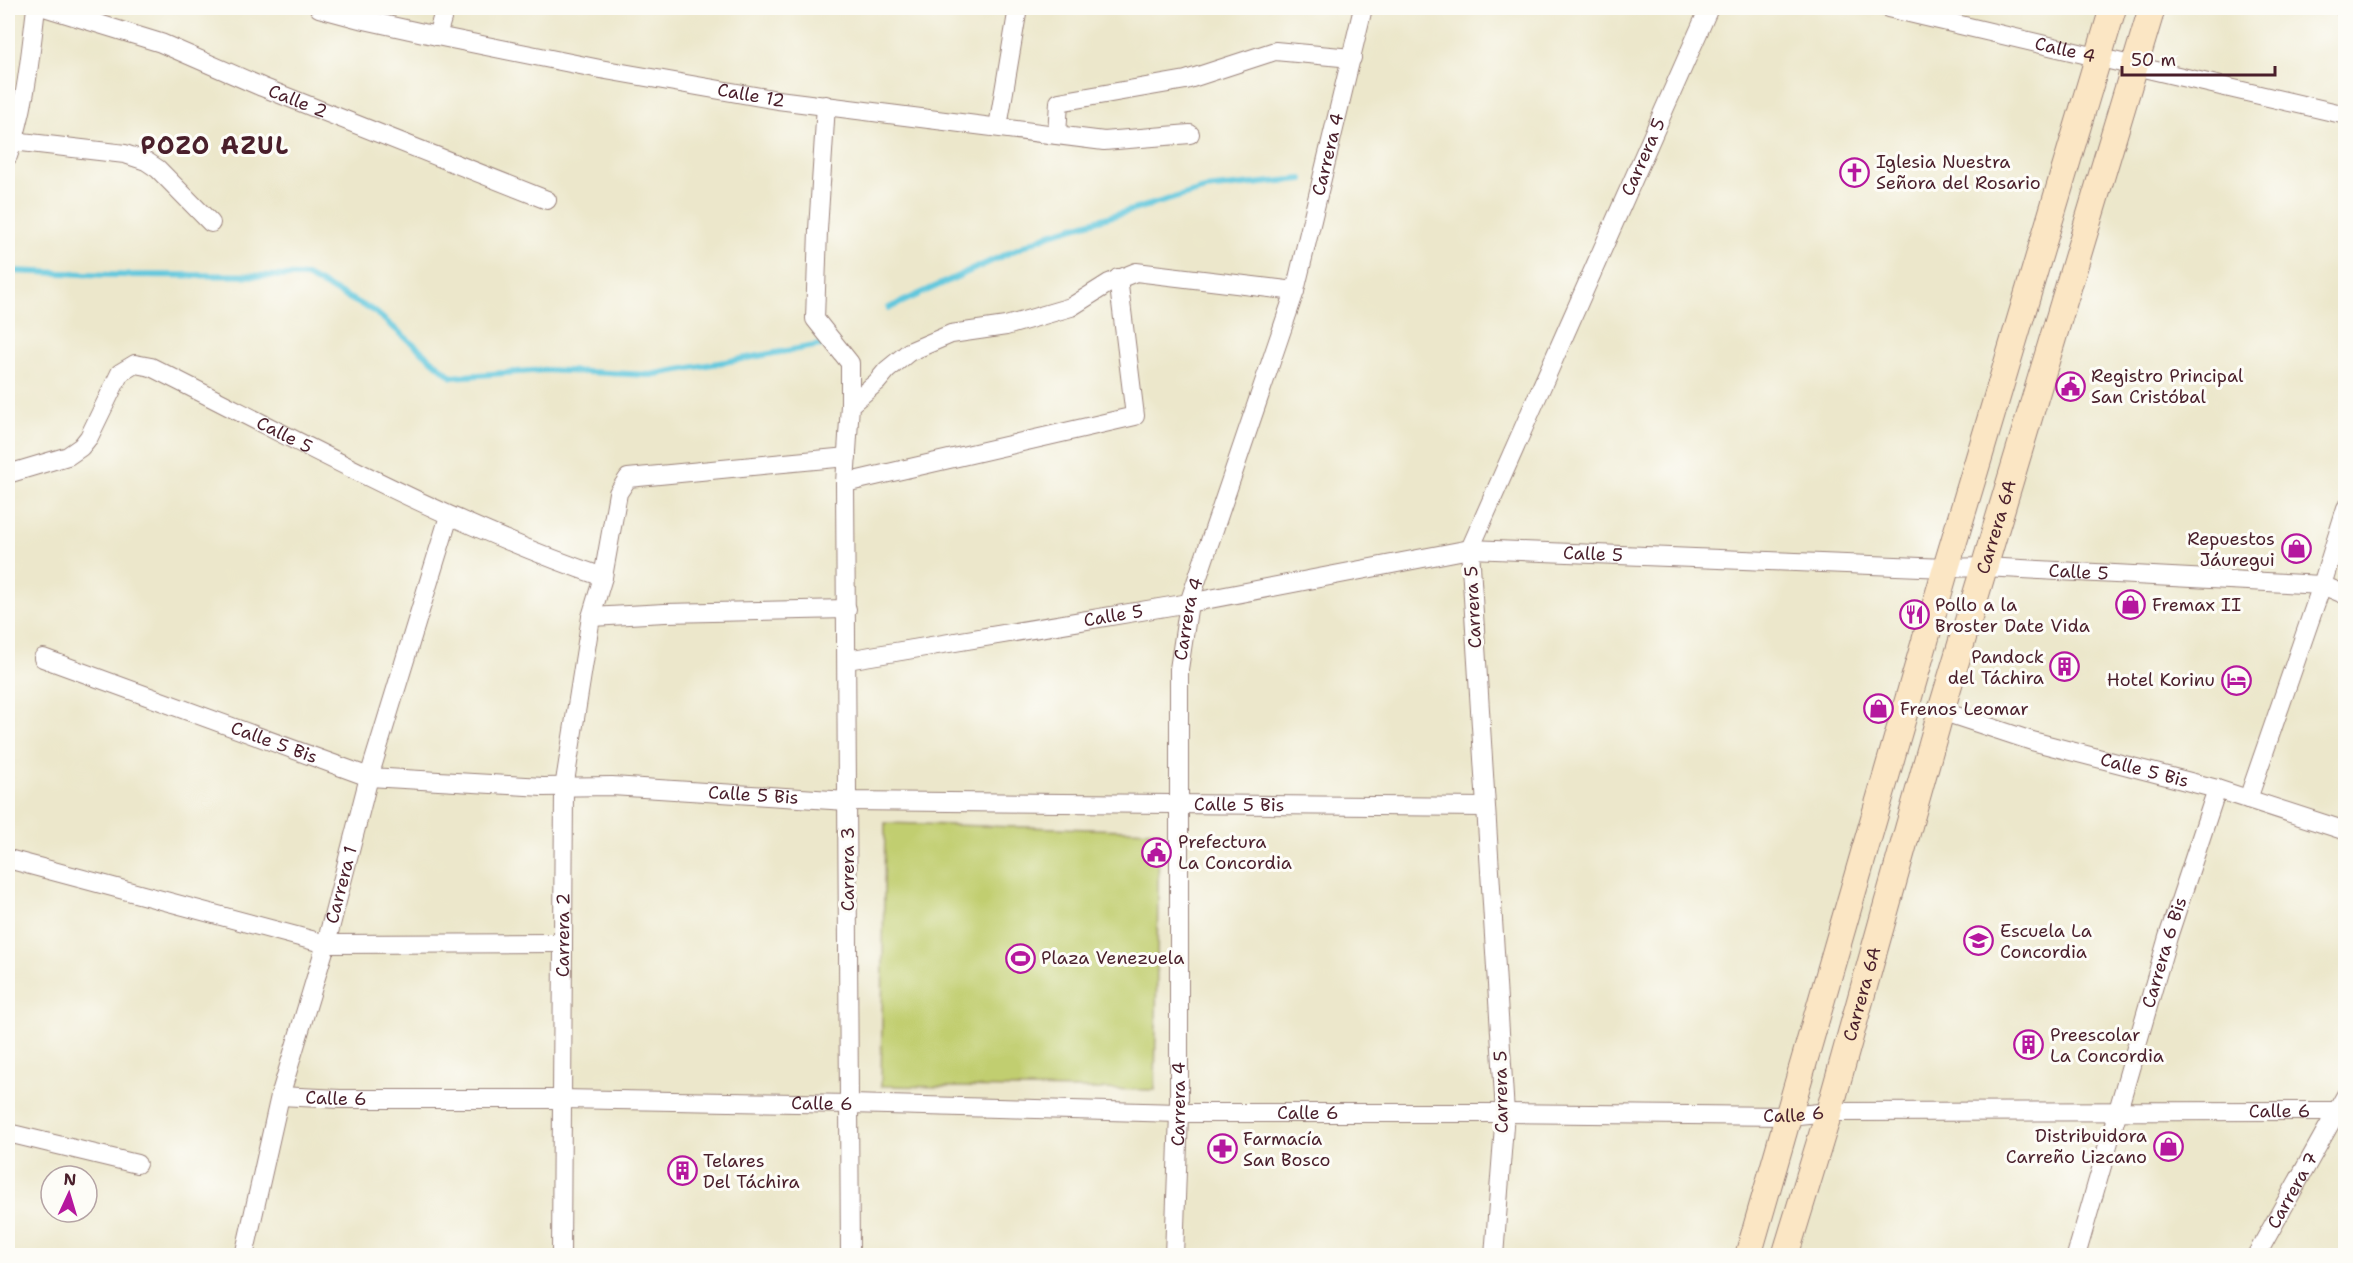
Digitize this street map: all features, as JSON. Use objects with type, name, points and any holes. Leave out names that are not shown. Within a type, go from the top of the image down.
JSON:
[{"type":"street","points":[[36,8],[27,81],[10,148],[125,154],[146,161],[211,223]]},
{"type":"street","name":"Calle 2","points":[[48,8],[162,43],[262,87],[547,200]]},
{"type":"street","name":"Calle 12","points":[[319,8],[438,36],[600,69],[778,100],[1104,141],[1190,134]]},
{"type":"street","points":[[438,36],[445,8]]},
{"type":"street","points":[[998,127],[1018,8]]},
{"type":"street","name":"Carrera 4","points":[[1174,1256],[1179,1113],[1179,669],[1189,603],[1295,291],[1363,8]]},
{"type":"street","name":"Carrera 5","points":[[1494,1256],[1505,1113],[1470,549],[1708,8]]},
{"type":"street","name":"Calle 4","points":[[1888,8],[2346,115]]},
{"type":"street","name":"Carrera 6A","points":[[1748,1256],[1946,568],[2113,8]]},
{"type":"street","name":"Carrera 6A","points":[[1785,1256],[1829,1112],[1941,711],[2152,8]]},
{"type":"street","points":[[1057,135],[1059,102],[1186,80],[1275,51],[1352,58]]},
{"type":"street","name":"Carrera 3","points":[[826,105],[815,319],[850,363],[845,483],[850,1256]]},
{"type":"street","points":[[850,405],[909,352],[951,334],[1006,326],[1071,307],[1118,278],[1136,272],[1295,291]]},
{"type":"street","points":[[845,483],[1135,416],[1118,278]]},
{"type":"street","name":"Calle 5","points":[[8,474],[68,456],[81,447],[89,437],[120,372],[135,364],[151,367],[449,516],[563,564],[603,577]]},
{"type":"street","name":"Carrera 2","points":[[561,1256],[561,943],[564,788],[591,617],[603,577],[618,493],[628,478],[847,457]]},
{"type":"street","points":[[2248,799],[2322,585],[2346,508]]},
{"type":"street","name":"Carrera 1","points":[[244,1256],[280,1096],[326,944],[369,777],[449,516]]},
{"type":"street","name":"Calle 5","points":[[847,660],[1189,603],[1470,549],[1946,568],[1984,567],[2322,585],[2346,596]]},
{"type":"street","points":[[591,617],[847,609]]},
{"type":"street","name":"Calle 5 Bis","points":[[43,658],[369,777],[564,788],[612,786],[848,801],[1485,807]]},
{"type":"street","name":"Calle 5 Bis","points":[[1941,711],[2032,741],[2217,789],[2346,831]]},
{"type":"street","name":"Carrera 6 Bis","points":[[2076,1256],[2168,937],[2217,789]]},
{"type":"street","points":[[8,859],[326,944],[561,943]]},
{"type":"street","name":"Carrera 7","points":[[2256,1256],[2346,1095]]},
{"type":"street","name":"Calle 6","points":[[280,1096],[340,1099],[561,1099],[850,1104],[1179,1113],[1788,1116],[1829,1112],[2119,1110],[2256,1113],[2336,1111]]},
{"type":"street","points":[[8,1133],[136,1164]]},
{"type":"green space","name":"Plaza Venezuela","points":[[885,823],[1159,831],[1155,1090],[881,1086]]},
{"type":"waterway","points":[[889,308],[1050,234],[1205,189],[1302,179]]},
{"type":"waterway","points":[[11,271],[111,275],[306,276],[374,311],[452,377],[545,370],[650,375],[826,344]]},
{"type":"place","name":"Iglesia Nuestra Señora del Rosario","points":[[1855,172]]},
{"type":"place","name":"Registro Principal San Cristóbal","points":[[2070,386]]},
{"type":"place","name":"Repuestos Jáuregui","points":[[2296,549]]},
{"type":"place","name":"Fremax II","points":[[2131,605]]},
{"type":"place","name":"Pollo a la Broster Date Vida","points":[[1914,615]]},
{"type":"place","name":"Pandock del Táchira","points":[[2065,667]]},
{"type":"place","name":"Hotel Korinu","points":[[2236,680]]},
{"type":"place","name":"Frenos Leomar","points":[[1879,709]]},
{"type":"place","name":"Prefectura La Concordia","points":[[1157,852]]},
{"type":"place","name":"Escuela La Concordia","points":[[1979,941]]},
{"type":"place","name":"Plaza Venezuela","points":[[1020,958]]},
{"type":"place","name":"Preescolar La Concordia","points":[[2029,1045]]},
{"type":"place","name":"Distribuidora Carreño Lizcano","points":[[2168,1146]]},
{"type":"place","name":"Farmacía San Bosco","points":[[1222,1149]]},
{"type":"place","name":"Telares Del Táchira","points":[[682,1171]]},
{"type":"district","name":"POZO AZUL","points":[[215,146]]}]
